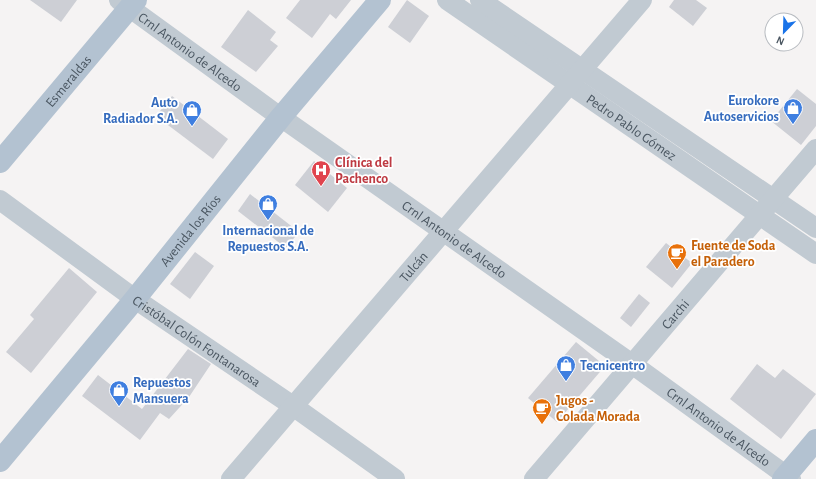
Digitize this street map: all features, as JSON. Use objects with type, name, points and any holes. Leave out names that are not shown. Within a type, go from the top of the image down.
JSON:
[{"type":"main road","name":"Avenida los Ríos","points":[[0,461],[365,0]]},
{"type":"main road","name":"Avenida los Ríos","points":[[276,114],[380,0]]},
{"type":"main road","name":"Esmeraldas","points":[[0,142],[125,2]]},
{"type":"main road","name":"Esmeraldas","points":[[0,162],[125,2]]},
{"type":"main road","name":"Avenida los Ríos","points":[[0,442],[130,295]]},
{"type":"main road","points":[[787,478],[816,440]]},
{"type":"street","name":"Pedro Pablo Gómez","points":[[447,0],[576,77],[774,199],[816,228]]},
{"type":"street","name":"Pedro Pablo Gómez","points":[[480,0],[576,77],[816,254]]},
{"type":"street","name":"Tulcán","points":[[231,479],[642,0]]},
{"type":"street","name":"Crnl Antonio de Alcedo","points":[[125,2],[276,114],[632,364],[787,478]]},
{"type":"street","name":"Carchi","points":[[534,479],[816,149]]},
{"type":"street","name":"Cristóbal Colón Fontanarosa","points":[[0,200],[130,295],[293,406],[395,479]]},
{"type":"building","points":[[30,0],[77,0],[61,22]]},
{"type":"building","points":[[300,0],[351,0],[336,19],[330,14],[312,38],[286,18]]},
{"type":"building","points":[[407,0],[429,16],[410,43],[388,27]]},
{"type":"building","points":[[674,0],[696,0],[707,8],[693,26],[669,7]]},
{"type":"building","points":[[248,10],[276,32],[270,40],[278,46],[256,72],[221,47]]},
{"type":"building","points":[[797,89],[816,104],[816,126],[801,145],[771,121]]},
{"type":"building","name":"Auto Radiador S.A.","points":[[172,96],[228,139],[213,159],[156,116]]},
{"type":"building","name":"Clínica del Pachenco","points":[[314,161],[347,188],[328,212],[295,185]]},
{"type":"building","name":"Internacional de Repuestos S.A.","points":[[250,194],[299,232],[286,248],[238,211]]},
{"type":"building","points":[[666,243],[692,263],[672,288],[646,267]]},
{"type":"building","points":[[195,252],[214,266],[190,299],[170,284]]},
{"type":"building","points":[[69,268],[97,292],[31,373],[6,352],[34,319],[30,315]]},
{"type":"building","points":[[639,294],[650,303],[631,327],[620,318]]},
{"type":"building","name":"Tecnicentro","points":[[576,342],[605,366],[557,422],[528,398]]},
{"type":"building","points":[[188,349],[211,364],[189,397],[169,419],[160,413],[140,440],[82,396],[98,375],[142,409]]},
{"type":"building","points":[[757,364],[775,378],[783,369],[816,394],[781,439],[730,399]]},
{"type":"place","name":"Eurokore Autoservicios","points":[[793,125]]},
{"type":"place","name":"Auto Radiador S.A.","points":[[192,127]]},
{"type":"place","name":"Clínica del Pachenco","points":[[321,187]]},
{"type":"place","name":"Internacional de Repuestos S.A.","points":[[268,221]]},
{"type":"place","name":"Fuente de Soda el Paradero","points":[[677,270]]},
{"type":"place","name":"Tecnicentro","points":[[566,382]]},
{"type":"place","name":"Repuestos Mansuera","points":[[119,407]]},
{"type":"place","name":"Jugos - Colada Morada","points":[[542,425]]}]
